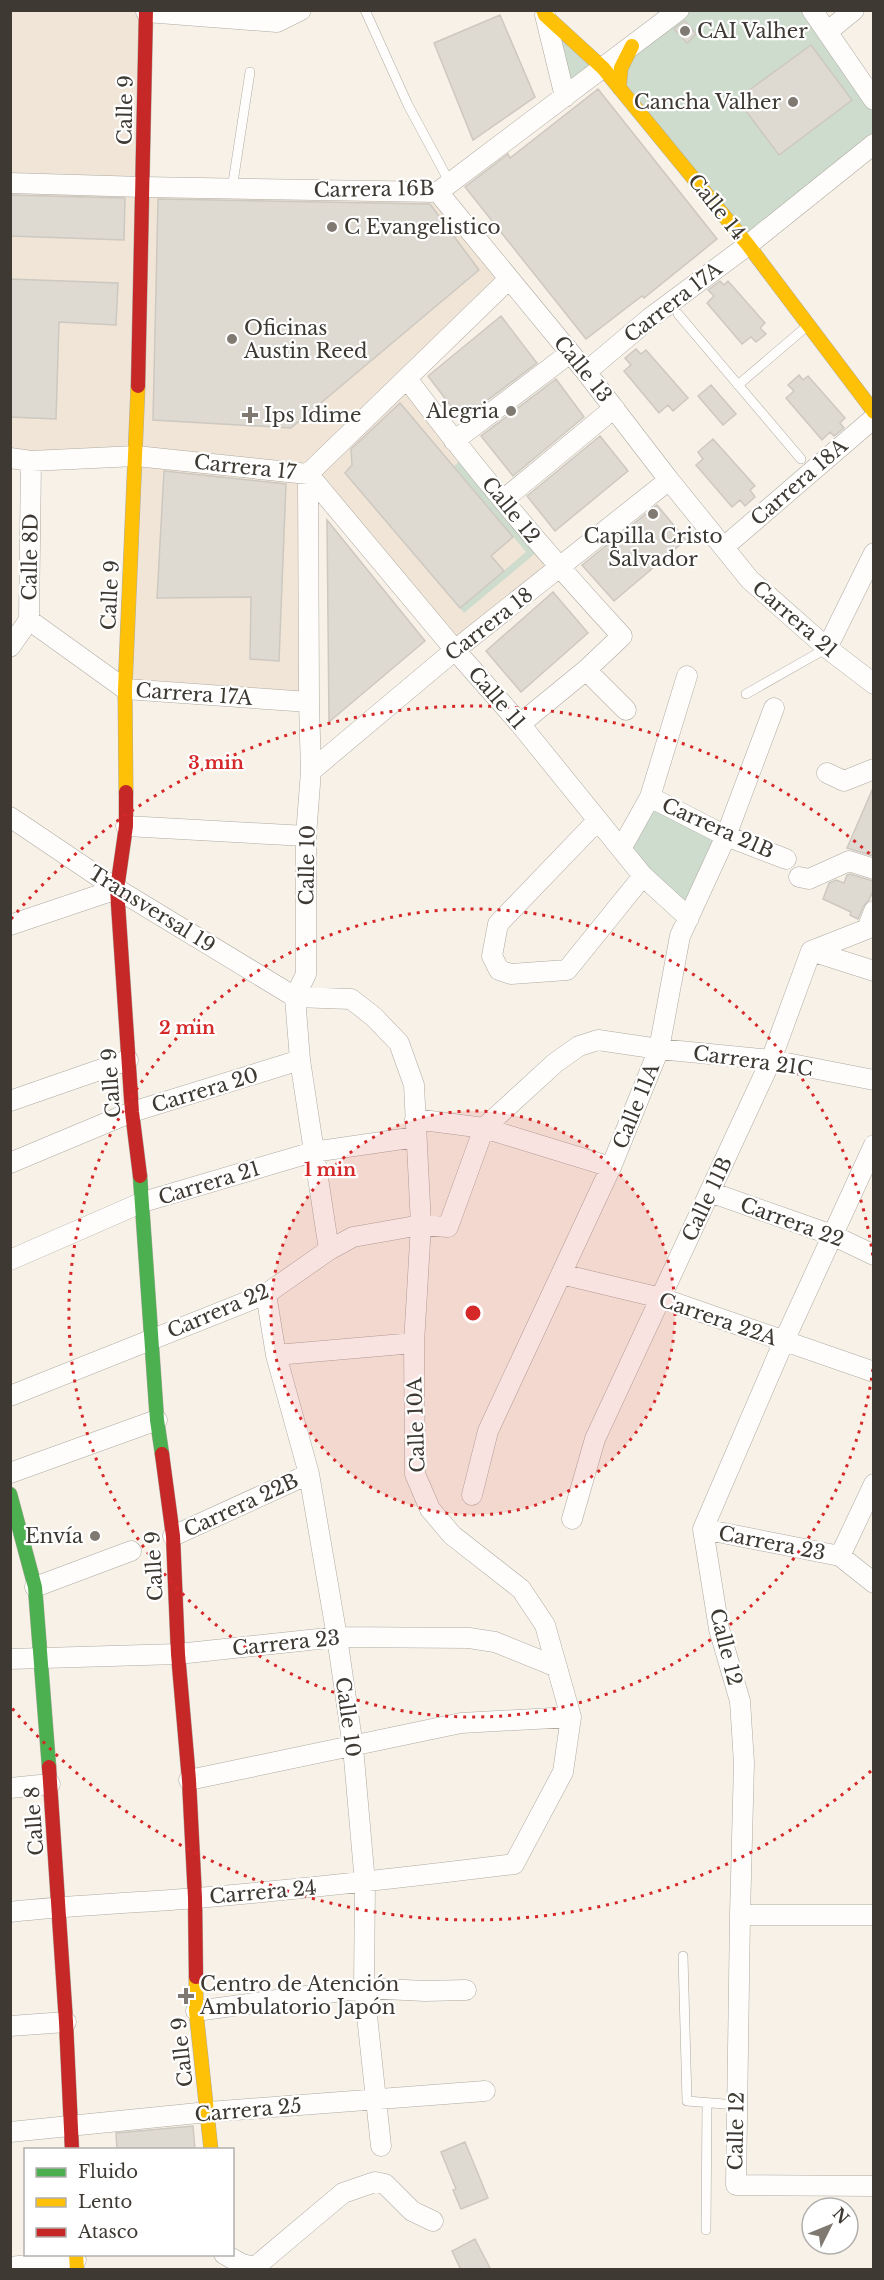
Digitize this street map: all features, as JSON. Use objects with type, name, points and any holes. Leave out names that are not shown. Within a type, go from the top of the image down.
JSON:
[{"type":"street","points":[[146,11],[277,22],[301,10]]},
{"type":"street","name":"Carrera 16B","points":[[10,183],[232,189],[444,188],[679,10]]},
{"type":"street","points":[[812,10],[873,100]]},
{"type":"street","points":[[827,32],[854,10]]},
{"type":"street","name":"Calle 9","points":[[146,11],[136,456],[125,689],[126,826],[117,890],[132,1112],[143,1202],[158,1420],[173,1536],[178,1654],[189,1780],[195,1898],[196,2011],[211,2148]]},
{"type":"street","name":"Calle 14","points":[[544,13],[603,68],[619,87],[748,245],[873,412]]},
{"type":"street","name":"Calle 14","points":[[544,13],[565,97]]},
{"type":"street","points":[[619,87],[621,68],[632,46]]},
{"type":"street","name":"Carrera 17A","points":[[586,372],[650,318],[748,245],[873,144]]},
{"type":"street","name":"Calle 13","points":[[444,188],[510,279],[724,547]]},
{"type":"street","name":"Carrera 17","points":[[10,458],[31,461],[136,456],[308,474],[408,380],[510,279]]},
{"type":"street","points":[[454,441],[570,352]]},
{"type":"street","name":"Calle 12","points":[[408,380],[454,441],[559,569],[622,636],[586,670]]},
{"type":"street","points":[[503,500],[615,409]]},
{"type":"street","name":"Carrera 18A","points":[[724,547],[873,418]]},
{"type":"street","name":"Calle 8D","points":[[10,647],[29,620],[31,461]]},
{"type":"street","name":"Calle 11","points":[[308,474],[454,650],[520,724],[643,876],[689,918]]},
{"type":"street","name":"Calle 10","points":[[308,474],[311,771],[306,836],[306,974],[295,997],[300,1060],[329,1250]]},
{"type":"street","name":"Carrera 18","points":[[311,771],[454,650],[669,480]]},
{"type":"street","name":"Carrera 21","points":[[724,547],[750,580],[826,648],[873,684]]},
{"type":"street","points":[[826,648],[873,553]]},
{"type":"street","name":"Carrera 17A","points":[[29,620],[125,689],[309,702]]},
{"type":"street","points":[[520,724],[586,670],[626,710]]},
{"type":"street","points":[[621,849],[650,797],[687,676]]},
{"type":"street","name":"Calle 11A","points":[[472,1494],[488,1431],[611,1167],[659,1049],[681,936],[726,836],[774,708]]},
{"type":"street","points":[[827,773],[844,781],[873,769]]},
{"type":"street","name":"Carrera 21B","points":[[650,797],[726,836],[786,859]]},
{"type":"street","name":"Transversal 19","points":[[10,817],[117,890],[295,997]]},
{"type":"street","points":[[597,821],[498,924],[492,956],[499,970],[511,974],[567,970],[643,876]]},
{"type":"street","points":[[126,826],[306,836]]},
{"type":"street","points":[[799,877],[809,879],[849,861],[873,869]]},
{"type":"street","points":[[10,925],[117,890]]},
{"type":"street","points":[[812,951],[867,929],[873,911]]},
{"type":"street","points":[[812,951],[873,971]]},
{"type":"street","name":"Calle 11B","points":[[572,1519],[595,1439],[771,1060],[812,951]]},
{"type":"street","name":"Calle 10A","points":[[295,997],[351,999],[374,1017],[399,1043],[414,1084],[421,1225],[414,1343],[415,1474],[430,1509],[452,1535],[521,1589],[545,1625],[571,1717],[563,1772],[514,1864]]},
{"type":"street","name":"Carrera 21C","points":[[484,1128],[555,1063],[579,1046],[598,1040],[659,1049],[771,1060],[873,1080]]},
{"type":"street","points":[[10,1101],[128,1060]]},
{"type":"street","name":"Carrera 20","points":[[10,1163],[132,1112],[300,1060]]},
{"type":"street","points":[[415,1128],[484,1128],[611,1167]]},
{"type":"street","name":"Carrera 21","points":[[10,1260],[143,1202],[313,1152],[415,1128]]},
{"type":"street","points":[[421,1225],[448,1227],[484,1128]]},
{"type":"street","points":[[703,1529],[832,1235],[868,1175],[873,1145]]},
{"type":"street","name":"Carrera 22","points":[[710,1192],[832,1235],[873,1255]]},
{"type":"street","name":"Carrera 22","points":[[10,1396],[266,1294],[329,1250],[352,1237],[421,1225]]},
{"type":"street","name":"Carrera 22A","points":[[561,1274],[661,1298],[873,1372]]},
{"type":"street","name":"Calle 10","points":[[266,1294],[276,1355],[309,1474],[353,1747],[365,1883],[364,1988],[381,2146]]},
{"type":"street","points":[[276,1355],[414,1343]]},
{"type":"street","points":[[10,1473],[158,1420]]},
{"type":"street","name":"Carrera 22B","points":[[173,1536],[309,1474]]},
{"type":"street","points":[[873,1484],[840,1557],[873,1583]]},
{"type":"street","name":"Calle 8","points":[[10,1494],[35,1587],[42,1657],[59,1906],[72,2148]]},
{"type":"street","name":"Calle 12","points":[[703,1529],[718,1629],[740,1701],[744,1763],[736,2185],[873,2186]]},
{"type":"street","name":"Carrera 23","points":[[703,1529],[840,1557]]},
{"type":"street","points":[[35,1587],[131,1551]]},
{"type":"street","name":"Carrera 23","points":[[10,1659],[178,1654],[337,1637],[469,1638],[495,1642],[557,1667]]},
{"type":"street","points":[[189,1780],[461,1723],[571,1717]]},
{"type":"street","points":[[10,1788],[50,1784]]},
{"type":"street","name":"Carrera 24","points":[[10,1912],[59,1906],[195,1898],[365,1883],[514,1864]]},
{"type":"street","points":[[740,1915],[873,1915]]},
{"type":"street","points":[[196,2011],[364,1988],[425,1991],[466,1990]]},
{"type":"street","points":[[10,2026],[66,2022]]},
{"type":"street","name":"Carrera 25","points":[[10,2132],[208,2112],[485,2091]]},
{"type":"street","points":[[228,2256],[242,2264],[255,2267],[343,2193],[375,2182],[384,2184],[412,2211],[433,2221]]},
{"type":"street","points":[[10,2267],[76,2261]]},
{"type":"lane","points":[[365,10],[444,188]]},
{"type":"lane","points":[[232,189],[250,72]]},
{"type":"lane","points":[[678,315],[801,459]]},
{"type":"lane","points":[[738,385],[808,326]]},
{"type":"lane","points":[[746,694],[826,648]]},
{"type":"lane","points":[[683,1956],[687,2101],[736,2105]]},
{"type":"lane","points":[[706,2230],[707,2104]]},
{"type":"shaded area","points":[[10,11],[146,11],[143,187],[438,192],[509,279],[408,380],[559,569],[455,650],[309,475],[309,702],[125,689],[136,456],[11,458]]},
{"type":"green space","points":[[679,11],[812,11],[873,100],[873,144],[748,245],[603,68]]},
{"type":"green space","points":[[545,15],[603,68],[565,97]]},
{"type":"green space","points":[[461,460],[538,551],[464,613],[460,608],[526,552],[454,466]]},
{"type":"green space","points":[[650,797],[726,836],[689,918],[621,849]]},
{"type":"building","points":[[500,15],[535,97],[473,140],[434,43]]},
{"type":"building","name":"CAI Valher","points":[[685,21],[696,34],[687,43],[674,29]]},
{"type":"building","points":[[811,45],[852,100],[779,155],[737,99]]},
{"type":"building","points":[[598,89],[717,239],[644,298],[642,296],[586,339],[465,187],[508,154],[510,158]]},
{"type":"building","points":[[10,195],[125,198],[124,240],[10,236]]},
{"type":"building","name":"Oficinas Austin Reed","points":[[158,199],[430,204],[479,270],[291,428],[153,420]]},
{"type":"building","points":[[10,279],[118,283],[116,325],[59,322],[56,419],[10,417]]},
{"type":"building","points":[[720,281],[724,285],[728,281],[765,323],[760,328],[766,334],[756,342],[751,337],[742,344],[707,303],[714,296],[708,290]]},
{"type":"building","points":[[501,316],[537,363],[465,417],[460,418],[428,376]]},
{"type":"building","points":[[636,349],[641,354],[646,350],[688,398],[673,411],[668,405],[659,413],[624,371],[631,365],[625,358]]},
{"type":"building","points":[[799,375],[803,380],[808,376],[845,418],[840,423],[844,428],[834,436],[830,432],[822,440],[786,398],[794,391],[788,385]]},
{"type":"building","points":[[556,379],[584,417],[513,476],[481,436]]},
{"type":"building","points":[[711,385],[736,414],[723,425],[698,396]]},
{"type":"building","points":[[400,403],[513,537],[491,556],[504,571],[460,608],[345,473],[352,465],[351,449]]},
{"type":"building","points":[[600,436],[628,471],[555,531],[527,496]]},
{"type":"building","points":[[713,439],[755,486],[750,490],[755,497],[745,506],[740,500],[732,507],[696,465],[703,459],[698,452]]},
{"type":"building","points":[[164,471],[286,484],[279,661],[250,659],[251,597],[157,598]]},
{"type":"building","points":[[657,505],[686,540],[614,601],[582,565]]},
{"type":"building","points":[[327,520],[425,641],[329,722]]},
{"type":"building","points":[[553,592],[588,633],[521,692],[486,651]]},
{"type":"building","points":[[873,788],[873,856],[847,848]]},
{"type":"building","points":[[847,875],[873,881],[873,891],[858,919],[850,915],[851,912],[823,899],[829,883],[836,880],[844,883]]},
{"type":"building","points":[[193,2126],[195,2148],[117,2148],[116,2133]]},
{"type":"building","points":[[465,2142],[488,2198],[461,2209],[453,2190],[456,2189],[441,2152]]},
{"type":"building","points":[[475,2239],[491,2270],[461,2270],[452,2251]]},
{"type":"traffic: fast","points":[[140,1176],[157,1420],[162,1454]]},
{"type":"traffic: fast","points":[[10,1494],[35,1587],[49,1767]]},
{"type":"traffic: slow","points":[[543,10],[545,15],[603,68],[748,245],[874,412]]},
{"type":"traffic: slow","points":[[619,88],[621,68],[632,46]]},
{"type":"traffic: slow","points":[[126,792],[125,689],[138,386]]},
{"type":"traffic: slow","points":[[196,1977],[196,2011],[211,2148]]},
{"type":"traffic: slow","points":[[76,2256],[77,2270]]},
{"type":"traffic: jam","points":[[138,386],[146,10]]},
{"type":"traffic: jam","points":[[126,792],[126,826],[117,889],[132,1112],[140,1176]]},
{"type":"traffic: jam","points":[[162,1454],[173,1536],[178,1654],[189,1780],[195,1898],[196,1977]]},
{"type":"traffic: jam","points":[[49,1767],[72,2148]]},
{"type":"place","name":"CAI Valher","points":[[685,31]]},
{"type":"place","name":"Cancha Valher","points":[[793,102]]},
{"type":"place","name":"C Evangelistico","points":[[332,227]]},
{"type":"place","name":"Oficinas Austin Reed","points":[[232,339]]},
{"type":"place","name":"Alegria","points":[[511,411]]},
{"type":"place","name":"Ips Idime","points":[[250,415]]},
{"type":"place","name":"Capilla Cristo Salvador","points":[[653,514]]},
{"type":"place","name":"Envía","points":[[95,1536]]},
{"type":"place","name":"Centro de Atención Ambulatorio Japón","points":[[186,1996]]}]
